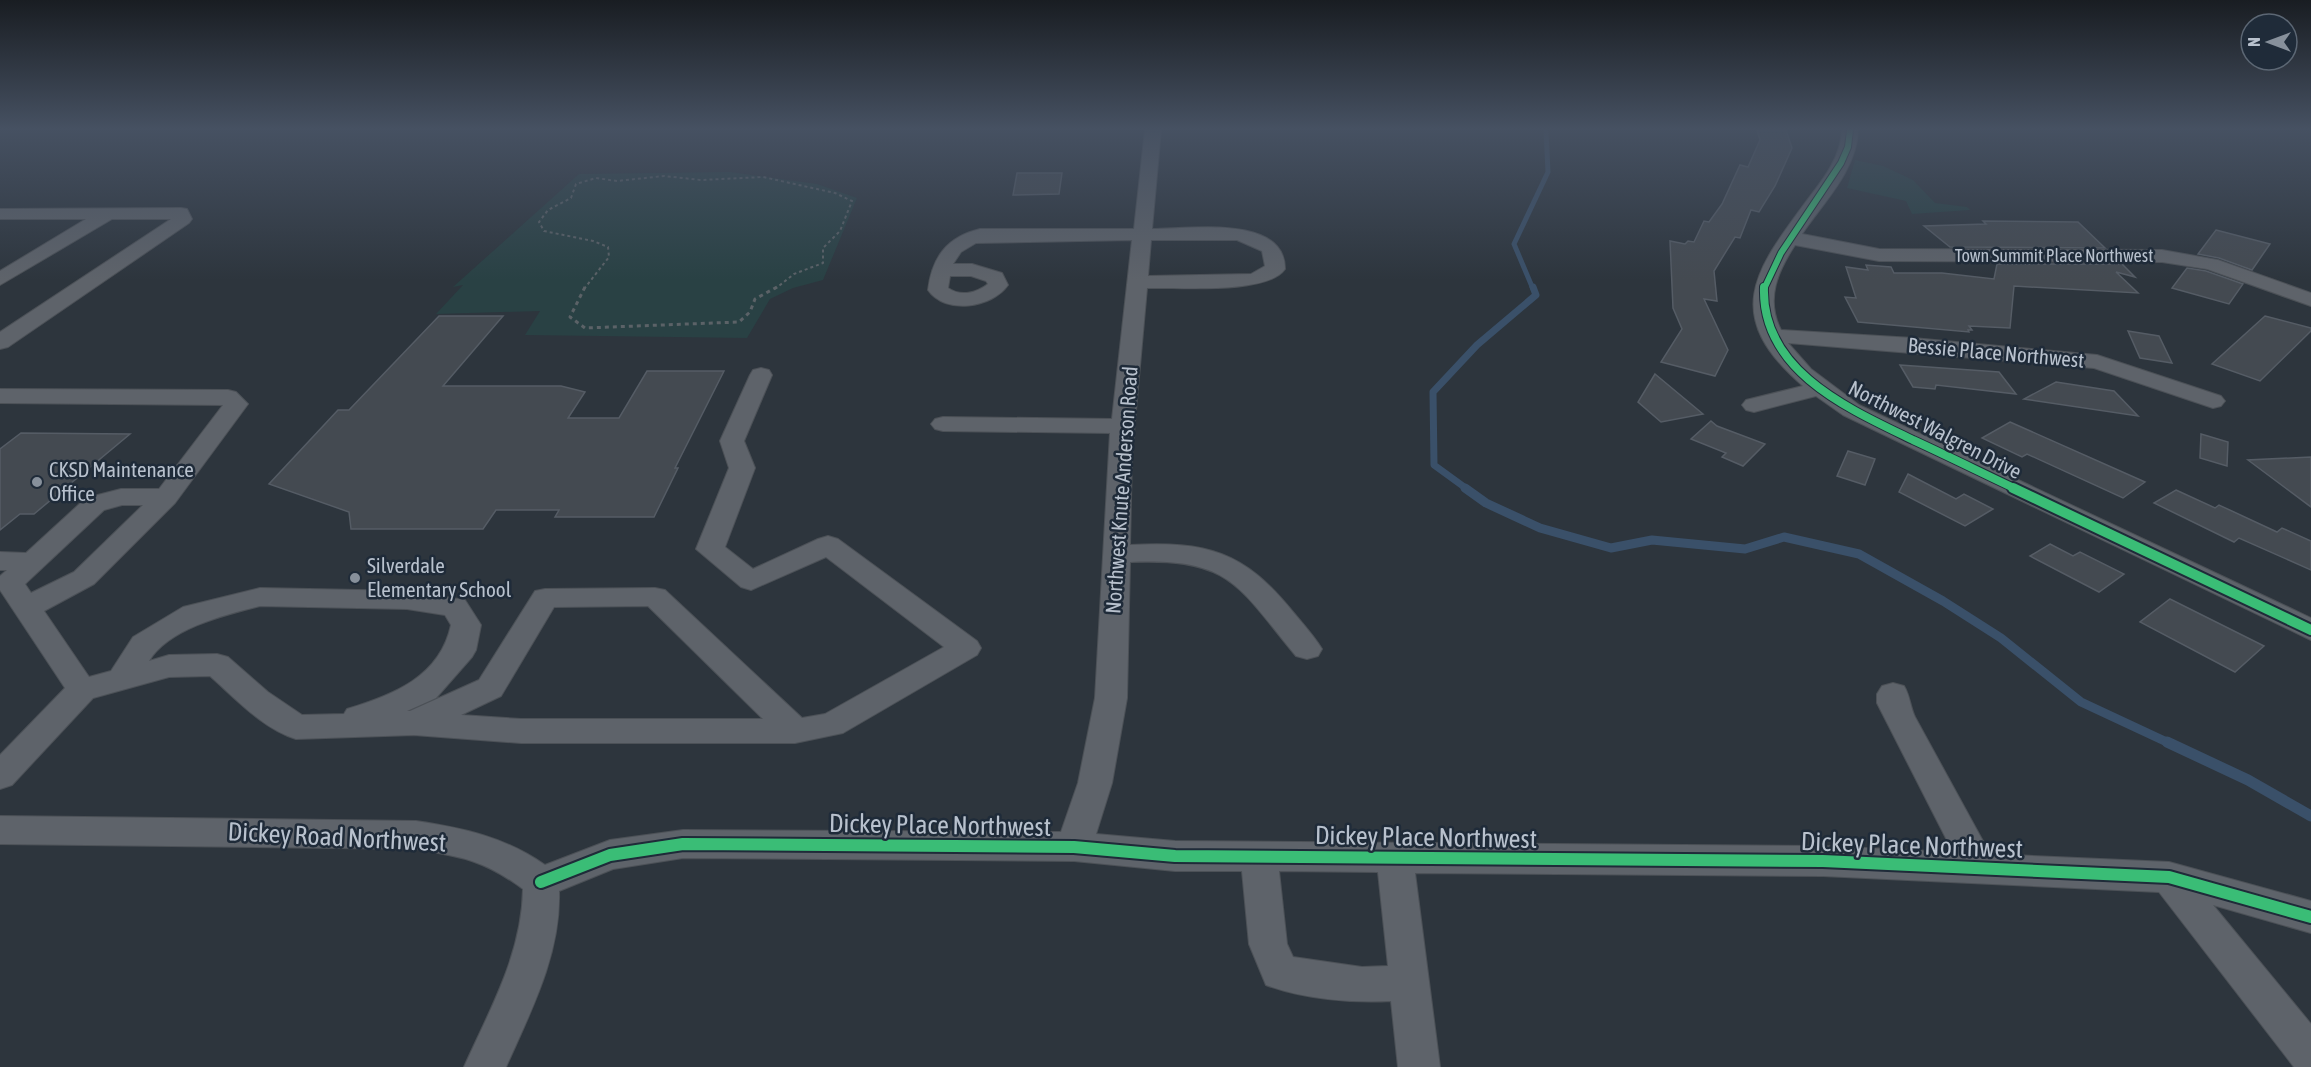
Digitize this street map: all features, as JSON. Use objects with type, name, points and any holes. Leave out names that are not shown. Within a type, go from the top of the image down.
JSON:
[{"type":"street","name":"Northwest Knute Anderson Road","points":[[1074,847],[1095,783],[1110,698],[1115,554],[1124,426],[1149,180]]},
{"type":"street","name":"Northwest Walgren Drive","points":[[1830,180],[1764,283],[1762,309],[1773,336],[1792,365],[1818,389],[1851,410],[1892,431],[2311,630]]},
{"type":"street","points":[[0,279],[108,213]]},
{"type":"street","points":[[0,342],[183,219],[181,213],[1,214]]},
{"type":"street","points":[[942,270],[953,246],[980,235],[1237,234],[1264,242],[1274,250],[1276,259],[1275,269],[1256,280],[1139,282]]},
{"type":"street","name":"Town Summit Place Northwest","points":[[1791,238],[1880,255],[2162,256],[2211,264],[2311,300]]},
{"type":"street","name":"Bessie Place Northwest","points":[[1773,336],[1913,345],[2097,363],[2213,402]]},
{"type":"street","points":[[0,776],[82,690],[169,666],[217,665],[257,700],[296,727],[414,723],[507,730],[795,731],[831,725],[966,648],[828,545],[750,581],[710,549],[742,468],[732,441],[761,375]]},
{"type":"street","points":[[1754,405],[1818,389]]},
{"type":"street","points":[[0,396],[228,397],[236,404],[166,497],[84,578],[14,598]]},
{"type":"street","points":[[943,423],[1124,426]]},
{"type":"street","points":[[82,690],[14,598],[10,583],[95,504],[121,496],[166,497]]},
{"type":"street","points":[[1115,554],[1168,552],[1190,555],[1235,570],[1268,601],[1307,649]]},
{"type":"street","points":[[0,561],[34,562]]},
{"type":"street","points":[[122,679],[144,644],[193,614],[260,597],[407,600],[455,607],[466,625],[461,650],[425,690],[375,712],[315,727]]},
{"type":"street","points":[[414,723],[490,688],[545,598],[655,597],[795,731]]},
{"type":"street","points":[[490,688],[507,730]]},
{"type":"street","points":[[1893,694],[1893,703],[1899,717],[1980,869]]},
{"type":"street","name":"Dickey Road Northwest","points":[[0,830],[416,836],[471,844],[509,859],[541,882]]},
{"type":"street","name":"Dickey Place Northwest","points":[[541,882],[610,855],[683,844],[1074,847],[1175,856],[1822,861],[2169,878],[2311,916]]},
{"type":"street","points":[[1259,856],[1268,944],[1280,973],[1362,985],[1409,982]]},
{"type":"street","points":[[1395,858],[1419,1067]]},
{"type":"street","points":[[2169,878],[2311,1056]]},
{"type":"street","points":[[485,1067],[538,935],[543,906],[541,882]]},
{"type":"path","points":[[590,180],[576,184],[571,198],[551,207],[539,222],[544,231],[556,236],[590,240],[608,248],[609,257],[587,282],[570,317],[572,321],[585,328],[739,322],[750,312],[754,298],[776,288],[794,274],[823,263],[823,248],[840,231],[852,201],[835,193],[776,180]]},
{"type":"path","points":[[609,180],[628,180]]},
{"type":"green space","points":[[573,180],[787,180],[817,184],[857,198],[823,280],[793,288],[770,299],[747,338],[525,335],[540,311],[436,314],[463,285],[453,287]]},
{"type":"green space","points":[[1849,180],[1913,180],[1935,203],[1967,207],[1970,210],[1912,214],[1906,201],[1847,188]]},
{"type":"building","points":[[1016,180],[1061,180],[1059,194],[1013,195]]},
{"type":"building","points":[[1733,180],[1778,180],[1759,212],[1751,210],[1740,238],[1735,237],[1714,271],[1717,301],[1704,299],[1728,350],[1715,376],[1661,362],[1682,329],[1673,308],[1670,241],[1685,244],[1688,241],[1694,242],[1704,221],[1709,222],[1722,204]]},
{"type":"building","points":[[1983,221],[2078,222],[2105,248],[1950,247],[1924,226],[1986,224]]},
{"type":"building","points":[[2216,230],[2270,244],[2252,270],[2219,258],[2198,254]]},
{"type":"building","points":[[1997,264],[2122,264],[2135,277],[2116,272],[2138,293],[2014,286],[2010,328],[1969,326],[1972,330],[1968,330],[1969,332],[1858,322],[1845,297],[1856,298],[1846,267],[1868,270],[1866,265],[1891,267],[1894,273],[1942,273],[1994,279]]},
{"type":"building","points":[[2187,268],[2206,271],[2243,284],[2229,304],[2172,288]]},
{"type":"building","points":[[439,316],[503,316],[443,386],[561,386],[585,392],[568,418],[619,418],[647,371],[724,371],[675,468],[678,468],[654,517],[555,517],[559,510],[496,510],[483,529],[351,529],[349,512],[269,484],[338,410],[349,410]]},
{"type":"building","points":[[2265,316],[2311,328],[2311,331],[2260,381],[2212,364]]},
{"type":"building","points":[[2128,331],[2159,336],[2172,363],[2140,358]]},
{"type":"building","points":[[1900,365],[1999,372],[2016,394],[1936,385],[1935,389],[1913,387]]},
{"type":"building","points":[[1655,374],[1703,414],[1661,422],[1638,402]]},
{"type":"building","points":[[2056,382],[2114,391],[2138,416],[2024,399]]},
{"type":"building","points":[[1711,421],[1717,426],[1765,444],[1743,466],[1722,457],[1726,453],[1691,439]]},
{"type":"building","points":[[2010,422],[2145,482],[2123,498],[2027,454],[2022,457],[1982,438]]},
{"type":"building","name":"CKSD Maintenance Office","points":[[21,433],[130,434],[34,514],[20,514],[0,530],[0,449]]},
{"type":"building","points":[[2201,434],[2228,442],[2227,466],[2200,458]]},
{"type":"building","points":[[1848,451],[1875,459],[1865,485],[1837,476]]},
{"type":"building","points":[[2311,457],[2311,507],[2248,460]]},
{"type":"building","points":[[1908,474],[1956,499],[1964,494],[1993,509],[1965,526],[1899,492]]},
{"type":"building","points":[[2176,490],[2215,508],[2219,505],[2277,532],[2282,528],[2311,541],[2311,570],[2239,538],[2234,542],[2154,503]]},
{"type":"building","points":[[2050,544],[2073,556],[2080,552],[2124,574],[2099,592],[2030,556]]},
{"type":"building","points":[[2170,599],[2264,646],[2235,672],[2140,622]]},
{"type":"waterway","points":[[1533,289],[1514,244],[1544,180]]},
{"type":"waterway","points":[[1467,489],[1434,465],[1433,392],[1477,345],[1536,295],[1533,287]]},
{"type":"waterway","points":[[1465,488],[1486,503],[1540,528],[1611,548],[1652,540],[1745,549],[1784,537],[1859,554],[1943,601],[2001,638],[2081,702],[2171,744]]},
{"type":"waterway","points":[[2167,742],[2248,780],[2311,816]]},
{"type":"cycle path","points":[[1831,180],[1781,253],[1764,286],[1763,306],[1768,325],[1776,343],[1803,374],[1851,410],[2311,630]]},
{"type":"cycle path","points":[[541,882],[610,855],[683,844],[1074,847],[1175,856],[1823,861],[2169,877],[2311,917]]},
{"type":"place","name":"CKSD Maintenance Office","points":[[37,482]]},
{"type":"place","name":"Silverdale Elementary School","points":[[355,578]]}]
